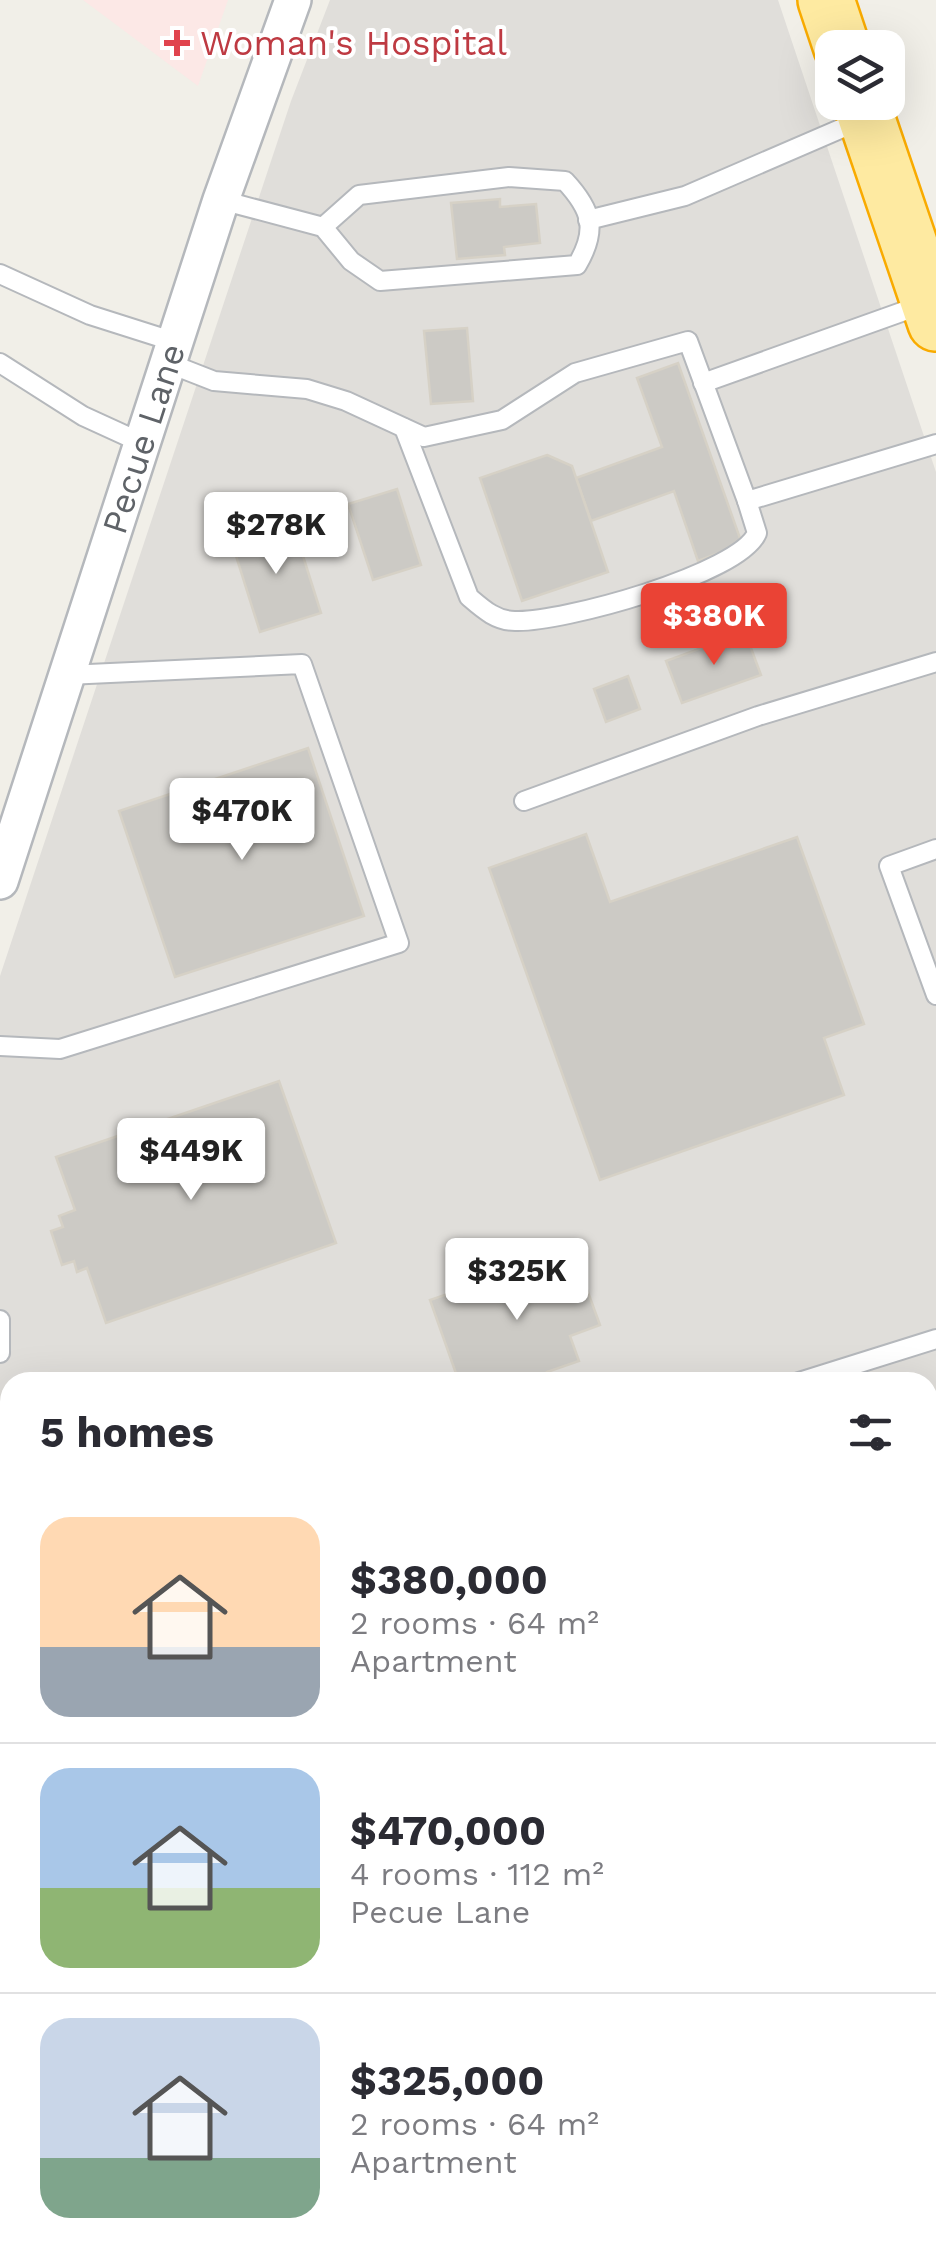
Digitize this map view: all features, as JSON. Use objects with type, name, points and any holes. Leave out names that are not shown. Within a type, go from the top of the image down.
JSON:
[{"type":"highway","points":[[826,0],[836,30]]},
{"type":"highway","points":[[867,120],[932,313]]},
{"type":"street","name":"Pecue Lane","points":[[0,881],[221,200],[293,0]]},
{"type":"lane","points":[[588,220],[684,196],[843,120]]},
{"type":"lane","points":[[221,200],[323,227],[352,261],[380,282],[577,265],[591,243],[587,204],[565,181],[509,177],[360,195],[323,227]]},
{"type":"lane","points":[[0,274],[171,352],[214,382],[307,389],[346,401],[404,428],[424,438],[502,420],[575,373],[688,341],[757,532],[753,542],[736,553],[623,602],[555,619],[512,622],[488,614],[469,597],[404,428]]},
{"type":"lane","points":[[703,382],[932,313]]},
{"type":"lane","points":[[0,362],[83,416],[142,443]]},
{"type":"lane","points":[[746,502],[936,444]]},
{"type":"lane","points":[[524,801],[758,716],[936,662]]},
{"type":"lane","points":[[0,1046],[60,1049],[399,943],[302,664],[67,675]]},
{"type":"lane","points":[[936,849],[889,866],[936,995]]},
{"type":"lane","points":[[0,1320],[0,1352]]},
{"type":"lane","points":[[831,1372],[936,1339]]},
{"type":"shaded area","name":"Woman's Hospital","points":[[83,0],[228,0],[198,86]]},
{"type":"shaded area","points":[[330,0],[778,0],[815,120],[936,472],[936,1372],[0,1372],[0,976],[291,101]]},
{"type":"building","points":[[500,199],[500,207],[536,204],[540,243],[504,247],[505,255],[457,259],[451,203]]},
{"type":"building","points":[[467,328],[473,401],[431,404],[424,331]]},
{"type":"building","points":[[678,363],[742,544],[698,561],[674,491],[591,521],[576,478],[662,447],[637,378]]},
{"type":"building","points":[[547,455],[572,466],[608,572],[522,601],[480,478]]},
{"type":"building","points":[[397,489],[421,565],[373,580],[348,504]]},
{"type":"building","points":[[292,521],[321,613],[260,632],[231,540]]},
{"type":"building","points":[[745,632],[761,675],[682,703],[666,661]]},
{"type":"building","points":[[628,676],[640,709],[606,722],[594,689]]},
{"type":"building","points":[[308,748],[364,916],[175,977],[119,811]]},
{"type":"building","points":[[586,834],[610,902],[797,837],[864,1024],[824,1038],[844,1095],[600,1180],[489,868]]},
{"type":"building","points":[[279,1081],[336,1243],[106,1323],[87,1268],[77,1272],[74,1261],[62,1265],[51,1231],[63,1227],[59,1216],[75,1210],[56,1157]]},
{"type":"building","points":[[573,1251],[600,1325],[570,1336],[579,1361],[547,1372],[455,1372],[430,1300]]},
{"type":"place","name":"Woman's Hospital","points":[[177,43]]}]
